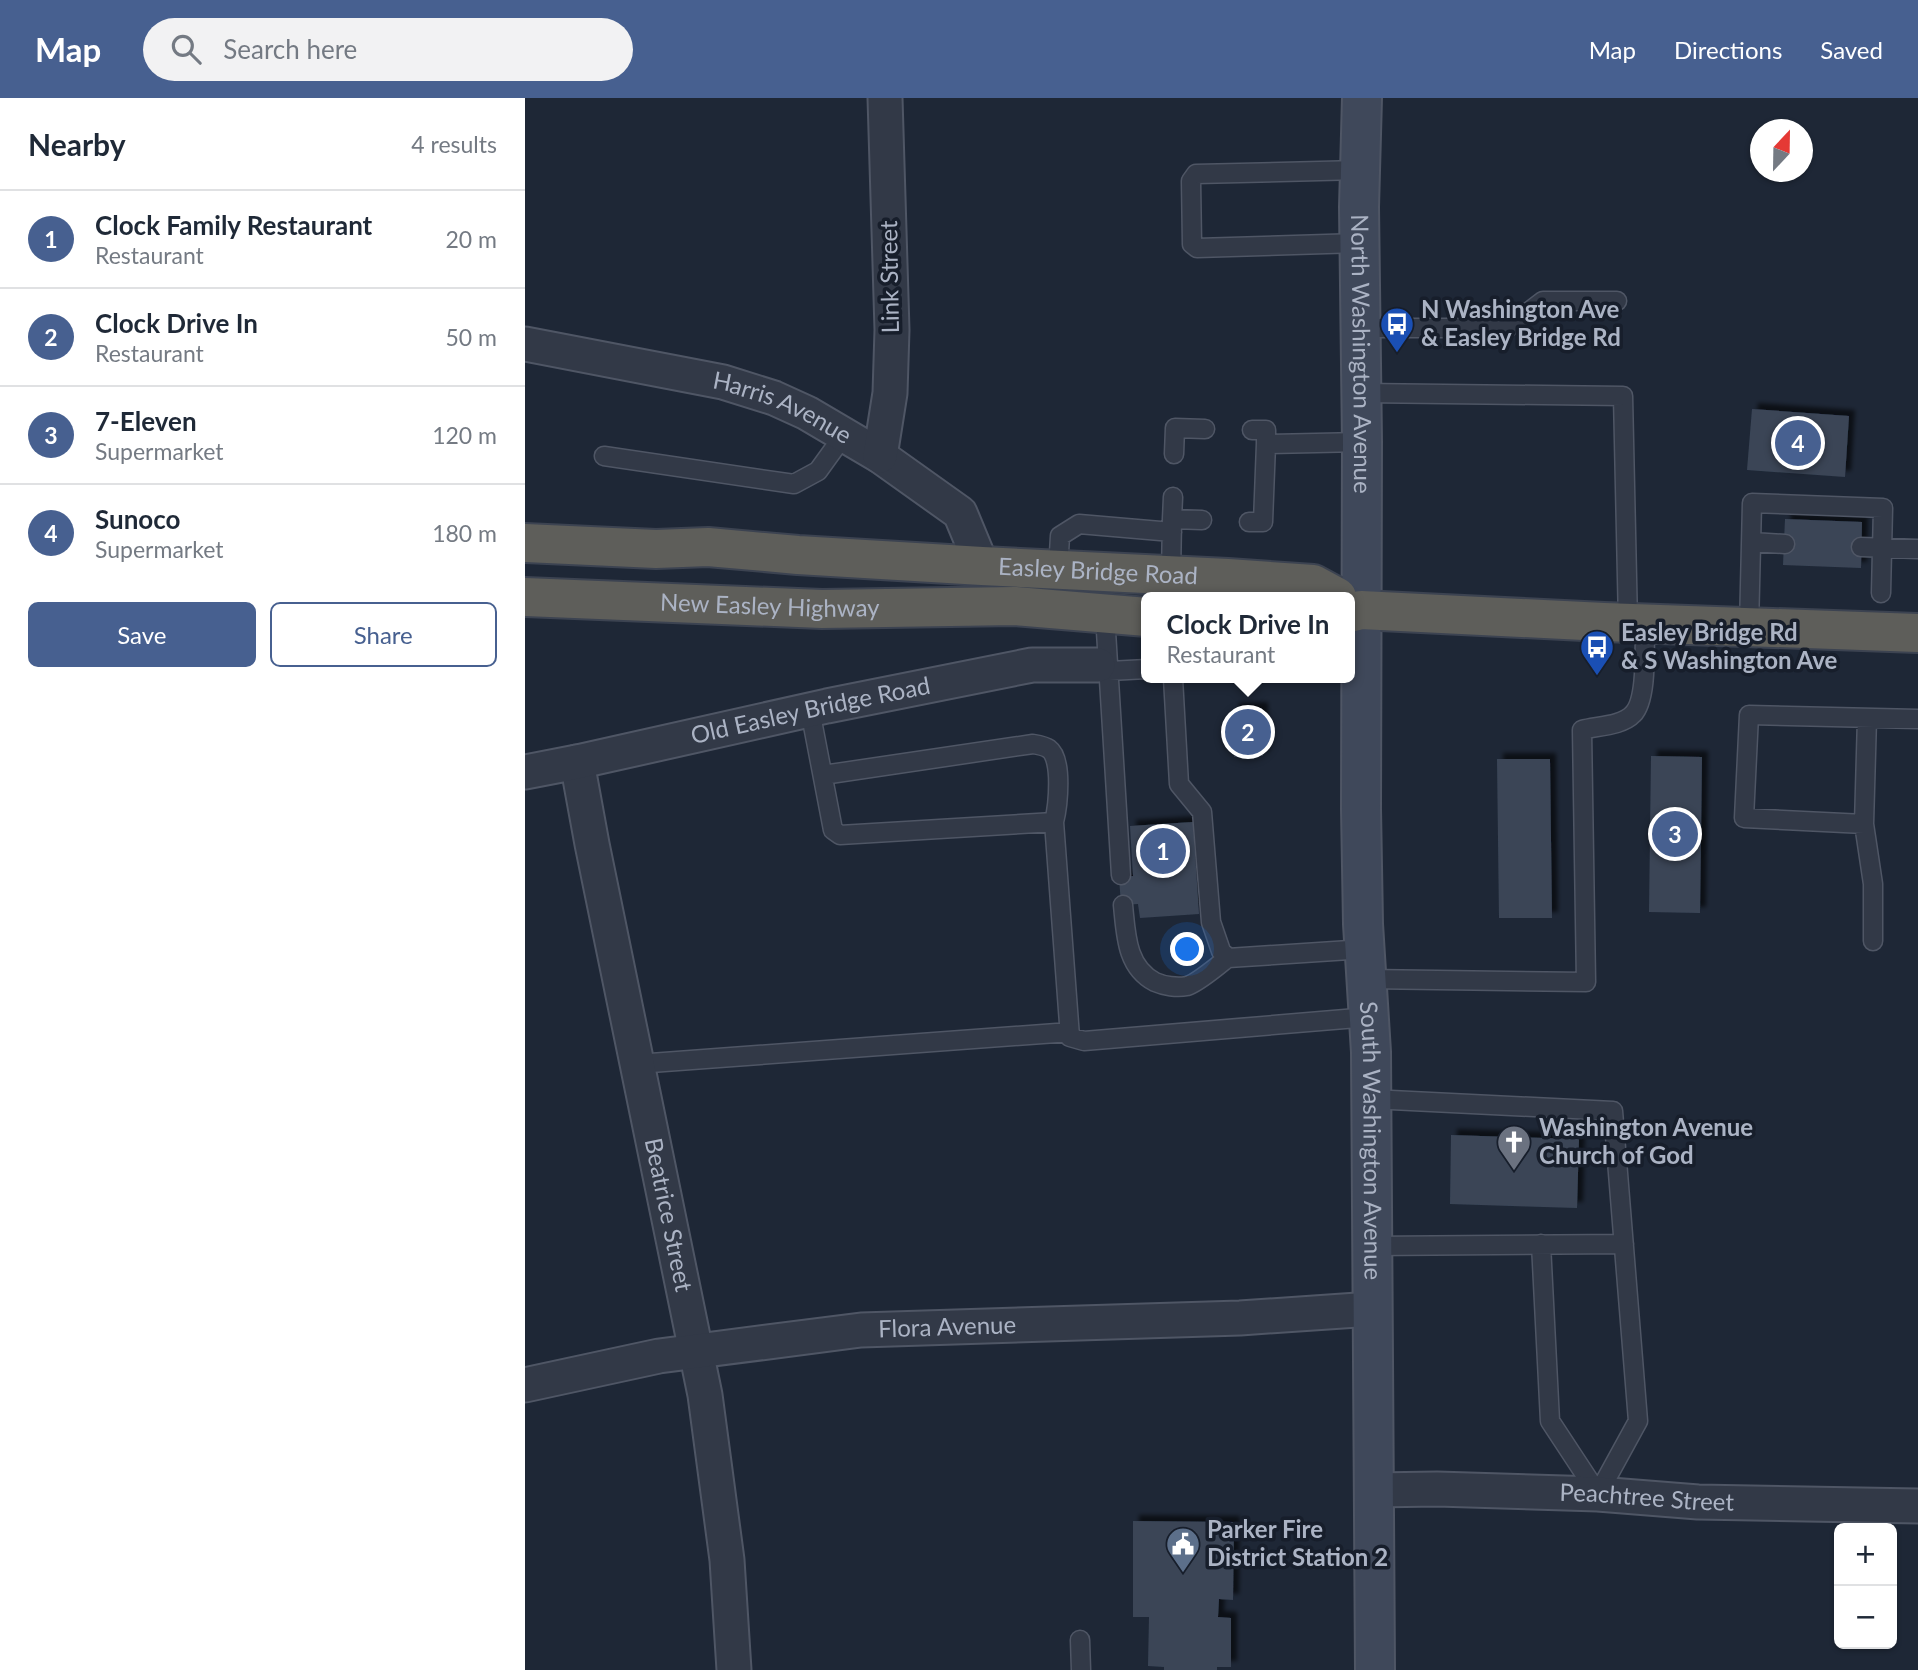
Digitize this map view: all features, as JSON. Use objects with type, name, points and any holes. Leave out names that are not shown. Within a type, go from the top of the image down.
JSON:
[{"type":"highway","points":[[525,518],[708,547]]},
{"type":"highway","name":"New Easley Highway","points":[[525,543],[656,549],[708,547],[982,566]]},
{"type":"highway","name":"Easley Bridge Road","points":[[982,566],[1313,584],[1326,592]]},
{"type":"highway","name":"New Easley Highway","points":[[525,597],[769,608],[1015,606]]},
{"type":"highway","name":"Easley Bridge Road","points":[[1015,606],[1141,617]]},
{"type":"highway","name":"Easley Bridge Road","points":[[1355,606],[1636,623],[1918,633]]},
{"type":"highway","points":[[525,622],[678,621],[769,608]]},
{"type":"main road","name":"North Washington Avenue","points":[[1350,592],[1362,442],[1359,243],[1363,98]]},
{"type":"main road","name":"South Washington Avenue","points":[[1354,683],[1361,808],[1371,1099],[1374,1670]]},
{"type":"street","name":"Link Street","points":[[880,456],[890,393],[892,330],[885,98]]},
{"type":"street","name":"Harris Avenue","points":[[525,344],[723,383],[774,398],[807,413],[880,456],[960,513],[982,566]]},
{"type":"street","name":"Old Easley Bridge Road","points":[[525,772],[1032,665],[1103,668]]},
{"type":"street","name":"Beatrice Street","points":[[577,762],[697,1351],[727,1560],[734,1670]]},
{"type":"street","name":"Flora Avenue","points":[[525,1385],[659,1356],[861,1330],[1240,1318],[1372,1309]]},
{"type":"street","name":"Peachtree Street","points":[[1374,1490],[1437,1489],[1598,1494],[1698,1502],[1918,1506]]},
{"type":"lane","points":[[1359,243],[1197,248],[1192,244],[1191,181],[1196,174],[1360,170]]},
{"type":"lane","points":[[1360,328],[1507,328],[1543,301],[1617,301]]},
{"type":"lane","points":[[1123,905],[1128,946],[1134,964],[1148,978],[1164,986],[1188,985],[1228,958],[1366,964],[1586,982],[1582,730],[1616,723],[1633,715],[1642,700],[1623,396],[1362,393]]},
{"type":"lane","points":[[1174,454],[1175,428],[1205,429]]},
{"type":"lane","points":[[1249,522],[1263,522],[1257,494],[1258,464],[1266,444],[1266,430],[1252,430]]},
{"type":"lane","points":[[604,456],[794,484],[818,471],[844,435]]},
{"type":"lane","points":[[1266,444],[1362,442]]},
{"type":"lane","points":[[1171,575],[1173,497]]},
{"type":"lane","points":[[1749,627],[1752,503],[1883,508],[1881,593]]},
{"type":"lane","points":[[1058,570],[1060,536],[1079,524],[1172,525],[1202,520]]},
{"type":"lane","points":[[1752,542],[1784,544]]},
{"type":"lane","points":[[1861,547],[1918,549]]},
{"type":"lane","points":[[1105,615],[1103,668],[1121,875]]},
{"type":"lane","points":[[1103,668],[1141,669]]},
{"type":"lane","points":[[1173,683],[1179,784],[1202,812],[1211,922],[1221,951],[1228,958]]},
{"type":"lane","points":[[810,710],[833,830],[840,835],[1054,822]]},
{"type":"lane","points":[[1864,824],[1744,818],[1749,715],[1918,719]]},
{"type":"lane","points":[[1867,718],[1864,824],[1873,884],[1873,941]]},
{"type":"lane","points":[[823,775],[1033,744],[1048,747],[1056,756],[1058,806],[1054,822],[1070,1037],[1084,1041],[1369,1017]]},
{"type":"lane","points":[[637,1064],[1070,1032]]},
{"type":"lane","points":[[1371,1099],[1613,1111],[1638,1421],[1598,1494],[1550,1421],[1541,1244]]},
{"type":"lane","points":[[1372,1245],[1624,1244]]},
{"type":"lane","points":[[1080,1640],[1081,1670]]},
{"type":"building","points":[[1752,409],[1849,416],[1845,477],[1747,470]]},
{"type":"building","points":[[1785,519],[1862,522],[1861,568],[1783,565]]},
{"type":"building","points":[[1262,708],[1263,756],[1234,757],[1233,709]]},
{"type":"building","points":[[1651,756],[1702,757],[1700,913],[1649,912]]},
{"type":"building","points":[[1497,759],[1550,759],[1552,918],[1499,918]]},
{"type":"building","points":[[1193,822],[1199,914],[1140,918],[1138,904],[1121,905],[1119,877],[1133,876],[1130,826]]},
{"type":"building","name":"Washington Avenue Church of God","points":[[1451,1135],[1579,1139],[1577,1208],[1450,1204]]},
{"type":"building","name":"Parker Fire District Station 2","points":[[1133,1521],[1234,1522],[1233,1600],[1219,1599],[1218,1617],[1231,1618],[1231,1667],[1217,1667],[1217,1670],[1164,1670],[1164,1667],[1148,1666],[1149,1617],[1133,1617]]},
{"type":"place","name":"N Washington Ave & Easley Bridge Rd","points":[[1397,354]]},
{"type":"place","name":"Sunoco","points":[[1798,443]]},
{"type":"place","name":"Easley Bridge Rd & S Washington Ave","points":[[1597,677]]},
{"type":"place","name":"Clock Drive In","points":[[1248,732]]},
{"type":"place","name":"7-Eleven","points":[[1675,834]]},
{"type":"place","name":"Clock Family Restaurant","points":[[1163,851]]},
{"type":"place","name":"Washington Avenue Church of God","points":[[1514,1172]]},
{"type":"place","name":"Parker Fire District Station 2","points":[[1183,1574]]}]
